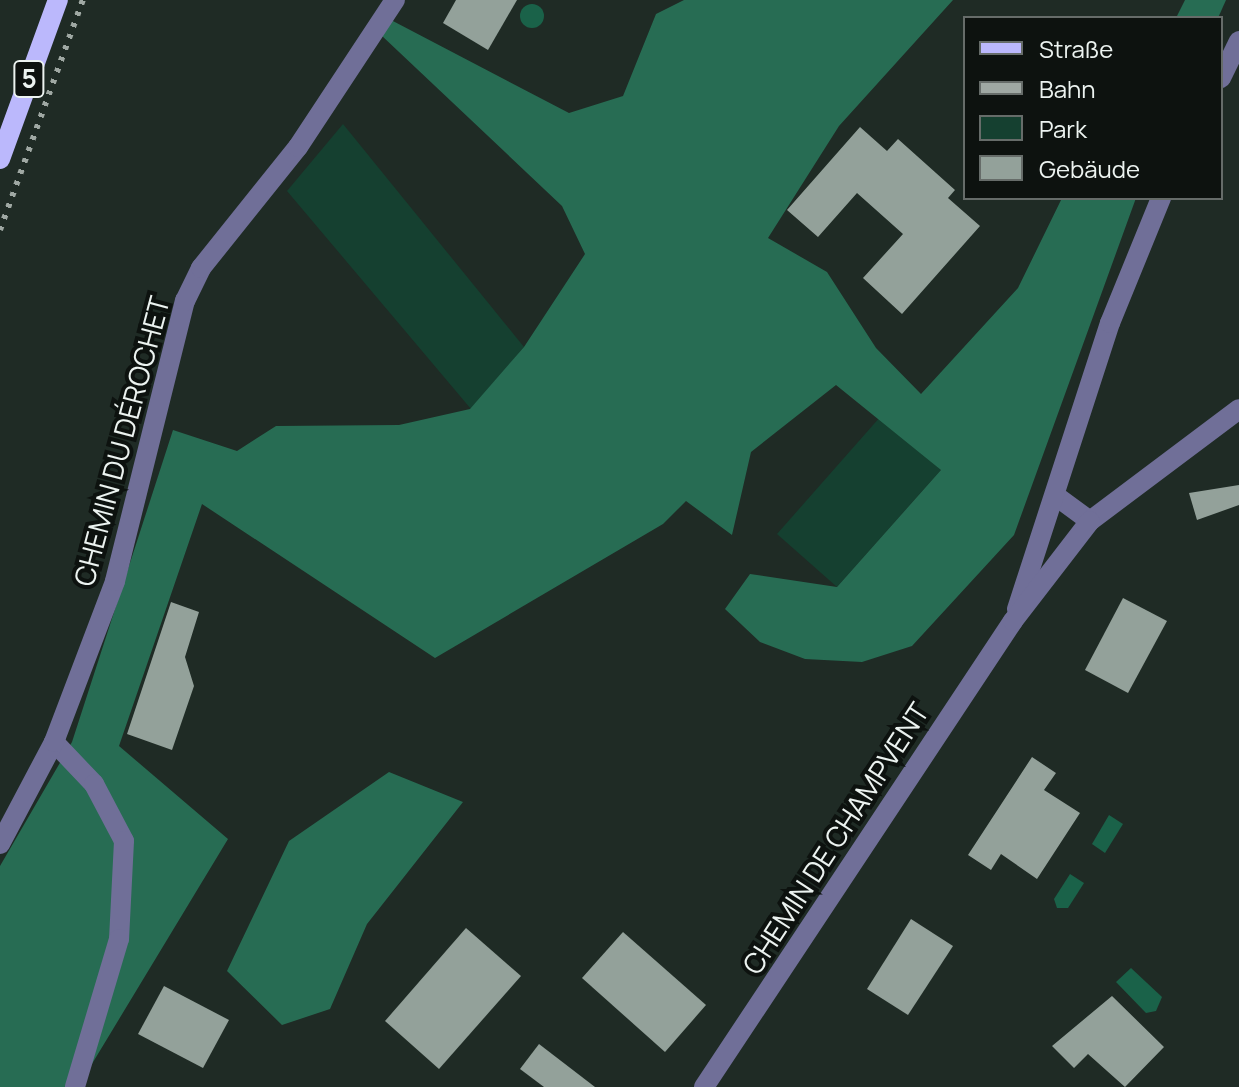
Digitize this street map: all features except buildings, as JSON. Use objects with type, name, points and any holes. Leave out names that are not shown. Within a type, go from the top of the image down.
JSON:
[{"type":"main road","name":"5","points":[[0,159],[58,0]]},
{"type":"street","name":"CHEMIN DU DÉROCHET","points":[[0,844],[54,742],[115,581],[185,301],[201,268],[298,147],[395,0]]},
{"type":"street","points":[[1223,74],[1239,41]]},
{"type":"street","name":"CHEMIN DE CHAMPVENT","points":[[1013,621],[1110,323],[1160,200]]},
{"type":"street","name":"CHEMIN DE CHAMPVENT","points":[[704,1087],[1013,621],[1090,521],[1239,409]]},
{"type":"street","points":[[1056,496],[1090,521]]},
{"type":"street","points":[[54,742],[94,784],[124,841],[119,939],[75,1087]]},
{"type":"green space","points":[[343,124],[524,347],[471,409],[287,191]]},
{"type":"green space","points":[[881,416],[941,470],[837,587],[777,534]]},
{"type":"shaded area","points":[[684,0],[953,0],[839,126],[768,238],[827,272],[876,348],[921,394],[1018,288],[1061,200],[1135,200],[1014,535],[912,646],[862,662],[805,659],[760,642],[725,609],[750,574],[837,587],[941,470],[836,385],[751,452],[732,535],[686,501],[663,524],[435,658],[202,504],[119,746],[228,839],[78,1087],[0,1087],[0,866],[72,742],[173,430],[237,451],[276,426],[399,425],[470,409],[524,347],[585,254],[562,206],[381,35],[391,20],[569,113],[623,96],[656,14]]},
{"type":"shaded area","points":[[1185,0],[1226,0],[1219,16],[1177,16]]},
{"type":"shaded area","points":[[532,4],[541,7],[544,16],[541,25],[532,28],[523,25],[520,16],[523,7]]},
{"type":"shaded area","points":[[389,772],[463,802],[367,924],[330,1009],[282,1025],[227,971],[289,841]]},
{"type":"shaded area","points":[[1109,815],[1123,824],[1105,853],[1092,844]]},
{"type":"shaded area","points":[[1070,874],[1084,883],[1068,908],[1057,908],[1054,899]]},
{"type":"shaded area","points":[[1131,968],[1162,997],[1156,1011],[1146,1013],[1116,982]]},
{"type":"railway","points":[[0,230],[83,0]]}]
